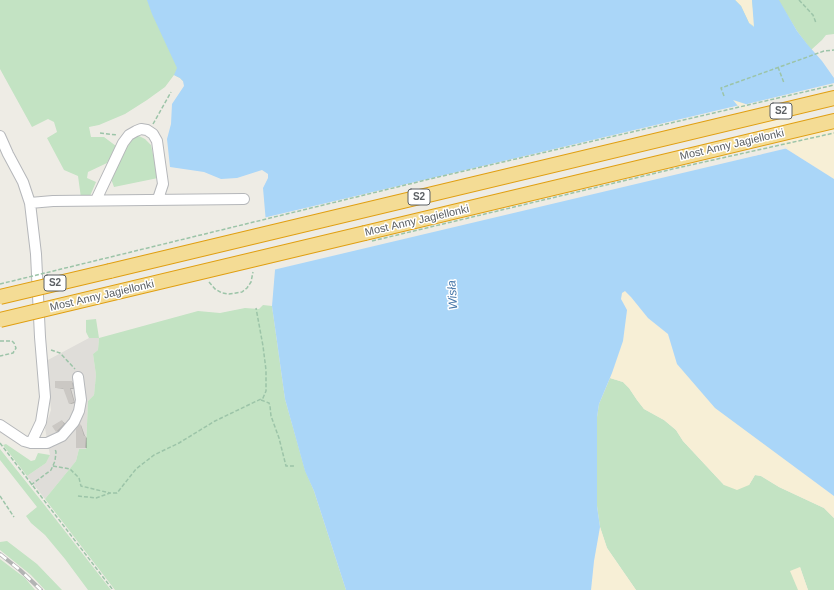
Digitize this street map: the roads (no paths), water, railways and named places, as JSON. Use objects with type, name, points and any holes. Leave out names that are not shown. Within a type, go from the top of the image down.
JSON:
[{"type":"highway","name":"Most Anny Jagiellonki","points":[[0,296],[834,98]]},
{"type":"highway","name":"Most Anny Jagiellonki","points":[[0,320],[834,121]]},
{"type":"lane","points":[[96,200],[123,143],[136,131],[141,129],[149,131],[153,134],[157,141],[163,184],[158,199]]},
{"type":"lane","points":[[0,136],[23,182],[30,202],[36,254],[45,397],[44,412],[31,444]]},
{"type":"lane","points":[[30,202],[158,199],[244,199]]},
{"type":"lane","points":[[0,425],[31,444],[51,441],[62,436],[74,422],[79,411],[81,400],[78,377]]},
{"type":"water","name":"Wisła","points":[[147,0],[735,0],[741,6],[749,23],[754,27],[752,0],[779,0],[797,31],[834,78],[834,127],[733,100],[738,106],[753,156],[762,154],[769,138],[834,179],[834,496],[715,408],[677,364],[668,334],[648,318],[625,291],[622,293],[621,299],[627,310],[623,341],[599,404],[597,417],[597,506],[600,527],[591,590],[346,590],[314,491],[305,471],[285,399],[272,306],[275,270],[268,246],[263,188],[268,178],[268,174],[262,170],[237,178],[221,179],[204,172],[170,167],[167,139],[171,124],[172,104],[184,86],[183,81],[174,75],[177,68]]},
{"type":"railway","points":[[0,554],[41,590]]}]
